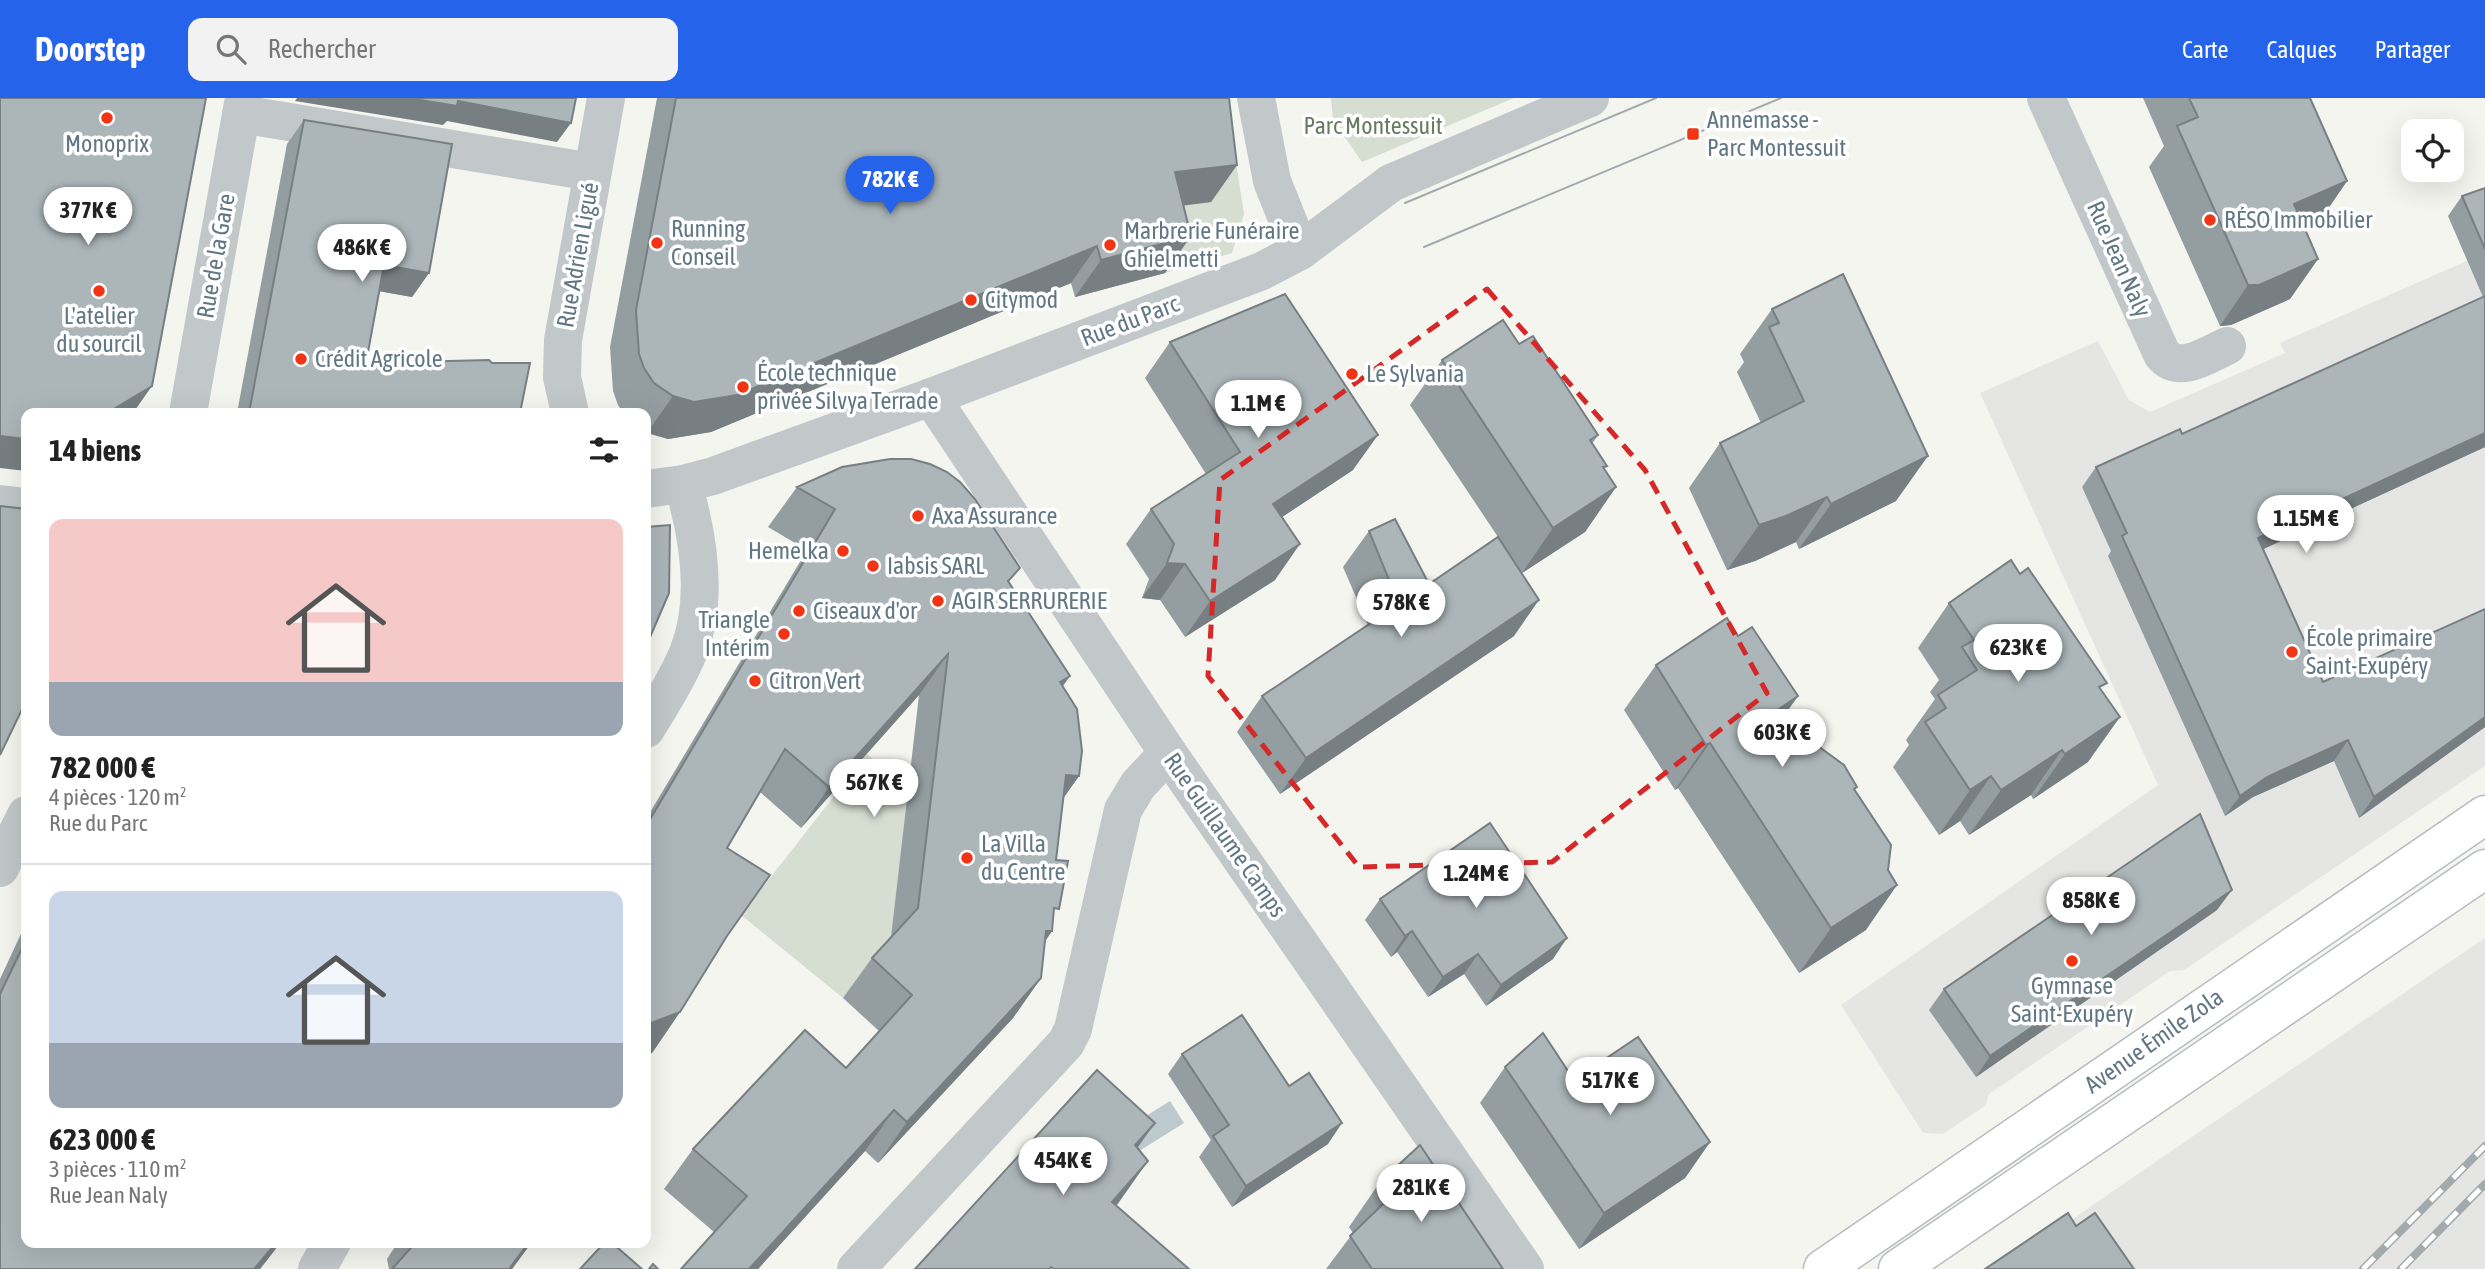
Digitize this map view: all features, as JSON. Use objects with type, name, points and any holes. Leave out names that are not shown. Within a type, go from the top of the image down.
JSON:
[{"type":"street","name":"Rue Adrien Ligué","points":[[569,408],[561,358],[606,98]]},
{"type":"street","points":[[1256,98],[1272,181],[1300,251]]},
{"type":"street","name":"Rue du Parc","points":[[651,488],[713,476],[931,397],[1262,271],[1300,251],[1391,183],[1590,98]]},
{"type":"street","name":"Rue Jean Naly","points":[[2046,98],[2162,354],[2171,363],[2183,365],[2227,346]]},
{"type":"street","points":[[243,106],[592,172]]},
{"type":"street","name":"Rue de la Gare","points":[[189,408],[243,106]]},
{"type":"street","name":"Rue Guillaume Camps","points":[[931,397],[1168,753],[1525,1269]]},
{"type":"street","points":[[651,721],[688,653],[699,609],[701,586],[683,484]]},
{"type":"street","points":[[0,504],[21,507]]},
{"type":"street","points":[[856,1269],[1066,1043],[1073,1029],[1123,810],[1138,785],[1168,753]]},
{"type":"street","name":"Avenue Émile Zola","points":[[1823,1269],[2485,815]]},
{"type":"street","points":[[0,868],[21,825]]},
{"type":"street","name":"Avenue Émile Zola","points":[[1898,1269],[2485,870]]},
{"type":"street","points":[[317,1269],[329,1248]]},
{"type":"highlighted area","points":[[1487,289],[1645,470],[1767,693],[1552,862],[1359,867],[1208,676],[1220,480]]},
{"type":"shaded area","name":"École primaire Saint-Exupéry","points":[[2485,253],[2485,766],[2184,970],[2170,971],[1989,1094],[1985,1106],[1943,1134],[1923,1133],[1841,1005],[2158,785],[1980,393],[2098,341],[2129,400],[2150,412],[2285,353],[2280,343]]},
{"type":"shaded area","points":[[2485,938],[2485,1269],[2000,1269],[2161,1158]]},
{"type":"shaded area","points":[[1170,1101],[1184,1123],[1136,1153],[1122,1131]]},
{"type":"green space","points":[[1226,98],[1244,214],[1232,253],[1165,273],[1149,210]]},
{"type":"green space","name":"Parc Montessuit","points":[[1331,98],[1514,98],[1362,162],[1333,120]]},
{"type":"green space","points":[[867,754],[908,790],[890,949],[843,998],[741,915]]},
{"type":"building","points":[[0,98],[206,98],[152,386],[115,408],[21,408],[21,438],[0,436]]},
{"type":"building","points":[[408,98],[576,98],[571,123],[458,101],[457,106]]},
{"type":"building","points":[[676,98],[1229,98],[1237,165],[1175,172],[1191,236],[1101,260],[1097,246],[737,395],[694,402],[673,396],[654,383],[644,368],[639,354],[636,310]]},
{"type":"building","points":[[2189,98],[2310,98],[2347,181],[2294,204],[2318,259],[2259,285],[2248,285],[2177,126],[2198,117]]},
{"type":"building","points":[[304,120],[452,144],[429,273],[384,265],[366,363],[489,360],[492,363],[530,363],[521,408],[250,408]]},
{"type":"building","points":[[2485,188],[2485,249],[2462,196]]},
{"type":"building","points":[[1843,274],[1928,456],[1831,504],[1827,497],[1759,525],[1720,443],[1804,401],[1769,327],[1779,323],[1772,309]]},
{"type":"building","points":[[1285,294],[1378,435],[1273,504],[1300,544],[1210,601],[1185,564],[1167,563],[1174,544],[1151,509],[1240,452],[1170,342]]},
{"type":"building","points":[[2485,296],[2485,433],[2258,538],[2323,682],[2485,609],[2485,717],[2374,797],[2348,740],[2267,777],[2240,796],[2122,536],[2127,533],[2096,467],[2180,429],[2182,434]]},
{"type":"building","points":[[1503,320],[1519,344],[1533,336],[1598,435],[1590,440],[1607,466],[1603,467],[1616,487],[1553,528],[1442,360]]},
{"type":"building","points":[[890,459],[911,459],[947,472],[975,499],[1020,568],[1008,581],[1070,676],[1060,682],[1077,709],[1082,751],[1079,776],[1066,775],[1056,860],[1068,861],[1059,909],[1054,908],[1052,931],[1046,931],[1041,978],[907,1122],[894,1110],[749,1269],[681,1269],[747,1196],[693,1149],[805,1030],[846,1068],[912,995],[872,958],[918,908],[948,654],[829,787],[785,749],[727,848],[770,875],[727,936],[680,1012],[651,1023],[651,818],[835,509],[797,487],[842,467]]},
{"type":"building","points":[[0,506],[21,508],[21,711],[0,755]]},
{"type":"building","points":[[1395,519],[1429,584],[1498,537],[1539,600],[1306,758],[1262,696],[1399,604],[1369,531]]},
{"type":"building","points":[[670,525],[669,593],[651,635],[651,527]]},
{"type":"building","points":[[2011,560],[2020,574],[2028,568],[2107,683],[2099,687],[2120,717],[2065,754],[2062,750],[2001,790],[1991,776],[1970,790],[1925,722],[1946,708],[1938,695],[1977,670],[1962,647],[1974,640],[1949,603]]},
{"type":"building","points":[[1727,618],[1738,636],[1752,627],[1798,696],[1773,713],[1844,765],[1857,787],[1854,789],[1891,845],[1888,870],[1897,885],[1831,928],[1710,743],[1706,745],[1656,665]]},
{"type":"building","name":"Gymnase Saint-Exupéry","points":[[2200,814],[2232,890],[1990,1056],[1944,989]]},
{"type":"building","points":[[1490,823],[1567,938],[1501,985],[1478,954],[1443,977],[1412,931],[1405,936],[1380,899]]},
{"type":"building","points":[[21,950],[21,1248],[272,1248],[254,1269],[0,1269],[0,994]]},
{"type":"building","points":[[1242,1015],[1289,1086],[1309,1073],[1342,1123],[1246,1186],[1213,1136],[1229,1125],[1182,1054]]},
{"type":"building","points":[[1543,1033],[1574,1080],[1638,1037],[1710,1142],[1604,1213],[1505,1067]]},
{"type":"building","points":[[1097,1070],[1155,1123],[1135,1145],[1148,1161],[1112,1202],[1189,1269],[915,1269]]},
{"type":"building","points":[[1420,1145],[1503,1269],[1372,1269],[1350,1236],[1390,1197],[1380,1182]]},
{"type":"building","points":[[2068,1213],[2076,1226],[2095,1213],[2134,1269],[1985,1269]]},
{"type":"building","points":[[411,1248],[525,1248],[509,1269],[392,1269]]},
{"type":"building","points":[[599,1248],[618,1248],[642,1269],[580,1269]]},
{"type":"tram line","points":[[1405,203],[1656,98]]},
{"type":"tram line","points":[[1424,247],[1781,98]]},
{"type":"railway","points":[[2363,1269],[2485,1146]]},
{"type":"railway","points":[[2401,1269],[2485,1184]]},
{"type":"place","name":"Monoprix","points":[[107,118]]},
{"type":"place","name":"Annemasse - Parc Montessuit","points":[[1693,134]]},
{"type":"place","name":"RÉSO Immobilier","points":[[2210,220]]},
{"type":"place","name":"Running Conseil","points":[[657,243]]},
{"type":"place","name":"Marbrerie Funéraire Ghielmetti","points":[[1110,245]]},
{"type":"place","name":"L'atelier du sourcil","points":[[99,291]]},
{"type":"place","name":"Citymod","points":[[971,300]]},
{"type":"place","name":"Crédit Agricole","points":[[301,359]]},
{"type":"place","name":"Le Sylvania","points":[[1352,374]]},
{"type":"place","name":"École technique privée Silvya Terrade","points":[[743,387]]},
{"type":"place","name":"Axa Assurance","points":[[918,516]]},
{"type":"place","name":"Hemelka","points":[[843,551]]},
{"type":"place","name":"Iabsis SARL","points":[[873,566]]},
{"type":"place","name":"AGIR SERRURERIE","points":[[938,601]]},
{"type":"place","name":"Ciseaux d'or","points":[[799,611]]},
{"type":"place","name":"Triangle Intérim","points":[[784,634]]},
{"type":"place","name":"École primaire Saint-Exupéry","points":[[2292,652]]},
{"type":"place","name":"Citron Vert","points":[[755,681]]},
{"type":"place","name":"La Villa du Centre","points":[[967,858]]},
{"type":"place","name":"Gymnase Saint-Exupéry","points":[[2072,961]]}]
